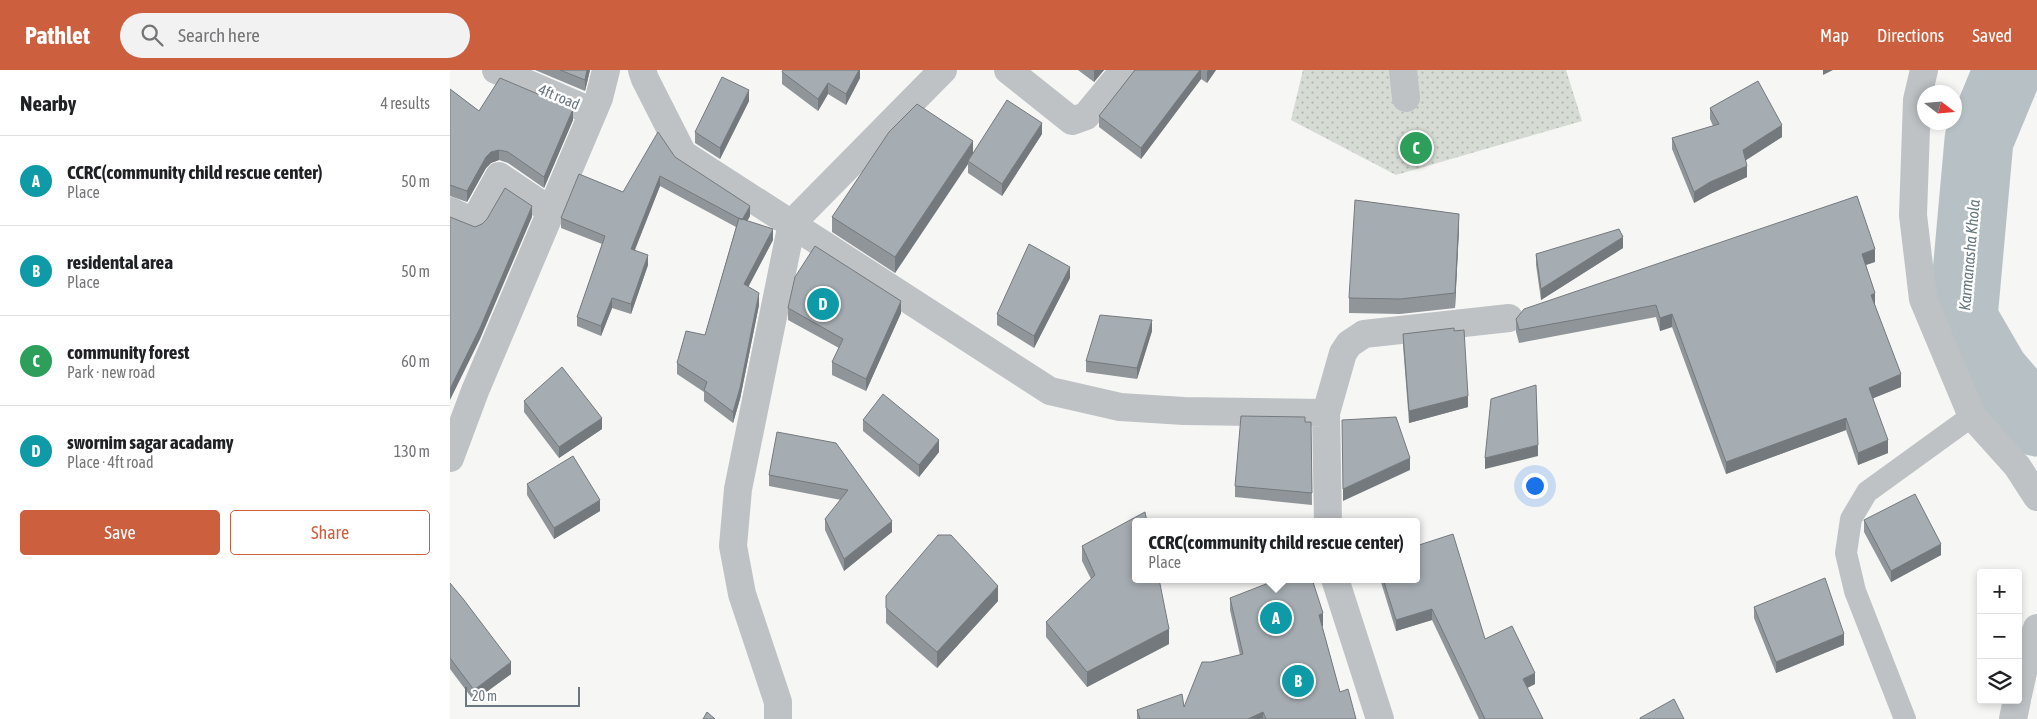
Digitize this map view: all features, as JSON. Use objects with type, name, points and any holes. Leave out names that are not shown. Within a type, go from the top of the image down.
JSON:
[{"type":"street","name":"4ft road","points":[[496,70],[593,112]]},
{"type":"street","points":[[450,458],[475,391],[599,98],[606,70]]},
{"type":"street","points":[[642,70],[683,154],[1050,391],[1120,407],[1184,411],[1326,413]]},
{"type":"street","points":[[778,719],[778,702],[742,594],[734,546],[738,489],[792,223],[943,70]]},
{"type":"street","points":[[1008,70],[1072,121],[1086,116],[1124,70]]},
{"type":"street","points":[[1402,70],[1406,98]]},
{"type":"street","points":[[1924,70],[1917,100],[1913,215],[1923,299],[1972,416],[2016,466],[2037,497]]},
{"type":"street","points":[[450,211],[474,222],[499,176],[551,212]]},
{"type":"street","points":[[1328,518],[1326,413],[1342,353],[1349,344],[1364,334],[1508,318]]},
{"type":"street","points":[[1336,583],[1380,719]]},
{"type":"street","points":[[2022,677],[2027,654],[2037,628]]},
{"type":"street","points":[[2013,719],[2016,704]]},
{"type":"lane","points":[[1905,719],[1855,591],[1846,553],[1851,520],[1866,492],[1972,416]]},
{"type":"shaded area","points":[[1303,70],[1566,70],[1582,121],[1396,175],[1291,120]]},
{"type":"building","points":[[560,70],[587,70],[585,80]]},
{"type":"building","points":[[783,70],[859,70],[846,94],[828,83],[818,99],[782,72]]},
{"type":"building","points":[[1135,70],[1200,70],[1141,148],[1099,116]]},
{"type":"building","points":[[722,77],[749,90],[720,148],[695,132]]},
{"type":"building","points":[[500,78],[573,109],[544,177],[508,152],[499,150],[491,152],[486,157],[467,191],[450,185],[450,89],[479,111]]},
{"type":"building","points":[[1758,81],[1782,125],[1743,150],[1747,166],[1710,182],[1694,192],[1672,138],[1719,124],[1710,108]]},
{"type":"building","points":[[1007,100],[1042,123],[1002,184],[968,161]]},
{"type":"building","points":[[917,104],[973,141],[895,257],[832,217],[889,132]]},
{"type":"building","points":[[658,132],[675,157],[750,206],[742,220],[660,176],[631,249],[648,255],[631,304],[612,298],[601,326],[577,317],[605,236],[561,218],[579,174],[623,192]]},
{"type":"building","points":[[505,188],[532,206],[480,328],[450,389],[450,217],[475,227],[482,224],[487,219]]},
{"type":"building","points":[[1857,196],[1875,249],[1862,254],[1875,293],[1871,295],[1901,374],[1869,388],[1888,440],[1858,453],[1846,418],[1726,462],[1672,314],[1660,318],[1656,305],[1519,330],[1516,319],[1524,309]]},
{"type":"building","points":[[1355,200],[1459,214],[1455,293],[1400,299],[1349,298]]},
{"type":"building","points":[[739,218],[773,229],[744,284],[759,293],[740,388],[733,412],[704,390],[707,382],[677,363],[686,331],[705,335]]},
{"type":"building","points":[[1619,229],[1623,237],[1541,289],[1536,254]]},
{"type":"building","points":[[1029,244],[1070,267],[1034,336],[997,314]]},
{"type":"building","points":[[815,246],[901,301],[866,379],[832,362],[843,339],[788,308],[795,277]]},
{"type":"building","points":[[1100,315],[1152,320],[1137,368],[1086,361]]},
{"type":"building","points":[[1454,328],[1454,331],[1464,330],[1468,396],[1409,411],[1403,334]]},
{"type":"building","points":[[562,367],[602,418],[559,447],[524,401]]},
{"type":"building","points":[[1536,385],[1538,445],[1485,458],[1491,399]]},
{"type":"building","points":[[883,394],[939,440],[919,465],[863,420]]},
{"type":"building","points":[[1241,416],[1305,417],[1305,422],[1311,422],[1312,493],[1235,486]]},
{"type":"building","points":[[1396,417],[1410,458],[1343,489],[1342,420]]},
{"type":"building","points":[[777,432],[836,443],[892,521],[844,559],[825,519],[848,490],[769,475]]},
{"type":"building","points":[[573,456],[600,500],[554,528],[527,484]]},
{"type":"building","points":[[1915,494],[1941,544],[1891,571],[1864,520]]},
{"type":"building","points":[[1145,512],[1146,518],[1134,518]]},
{"type":"building","points":[[1132,519],[1132,583],[1160,583],[1169,629],[1087,672],[1046,622],[1095,575],[1082,546]]},
{"type":"building","points":[[1453,534],[1485,639],[1512,626],[1535,673],[1523,679],[1543,719],[1485,719],[1432,609],[1396,620],[1384,583],[1420,583],[1420,545]]},
{"type":"building","points":[[938,535],[951,535],[998,586],[937,652],[886,608],[886,596]]},
{"type":"building","points":[[1825,578],[1844,634],[1776,662],[1754,607]]},
{"type":"building","points":[[450,583],[511,662],[474,690],[450,658]]},
{"type":"building","points":[[1269,583],[1313,583],[1323,613],[1319,615],[1340,692],[1348,689],[1356,719],[1266,719],[1263,712],[1248,719],[1140,719],[1137,710],[1182,694],[1184,707],[1202,662],[1211,662],[1243,654],[1230,598]]},
{"type":"building","points":[[1674,699],[1684,719],[1640,719],[1640,718]]},
{"type":"building","points":[[707,712],[715,719],[703,719]]},
{"type":"waterway","name":"Karmanasha Khola","points":[[2008,70],[1979,140],[1963,318],[1995,373],[2037,422]]},
{"type":"place","name":"community forest","points":[[1416,148]]},
{"type":"place","name":"swornim sagar acadamy","points":[[823,304]]},
{"type":"place","name":"CCRC(community child rescue center)","points":[[1276,618]]},
{"type":"place","name":"residental area","points":[[1298,681]]}]
